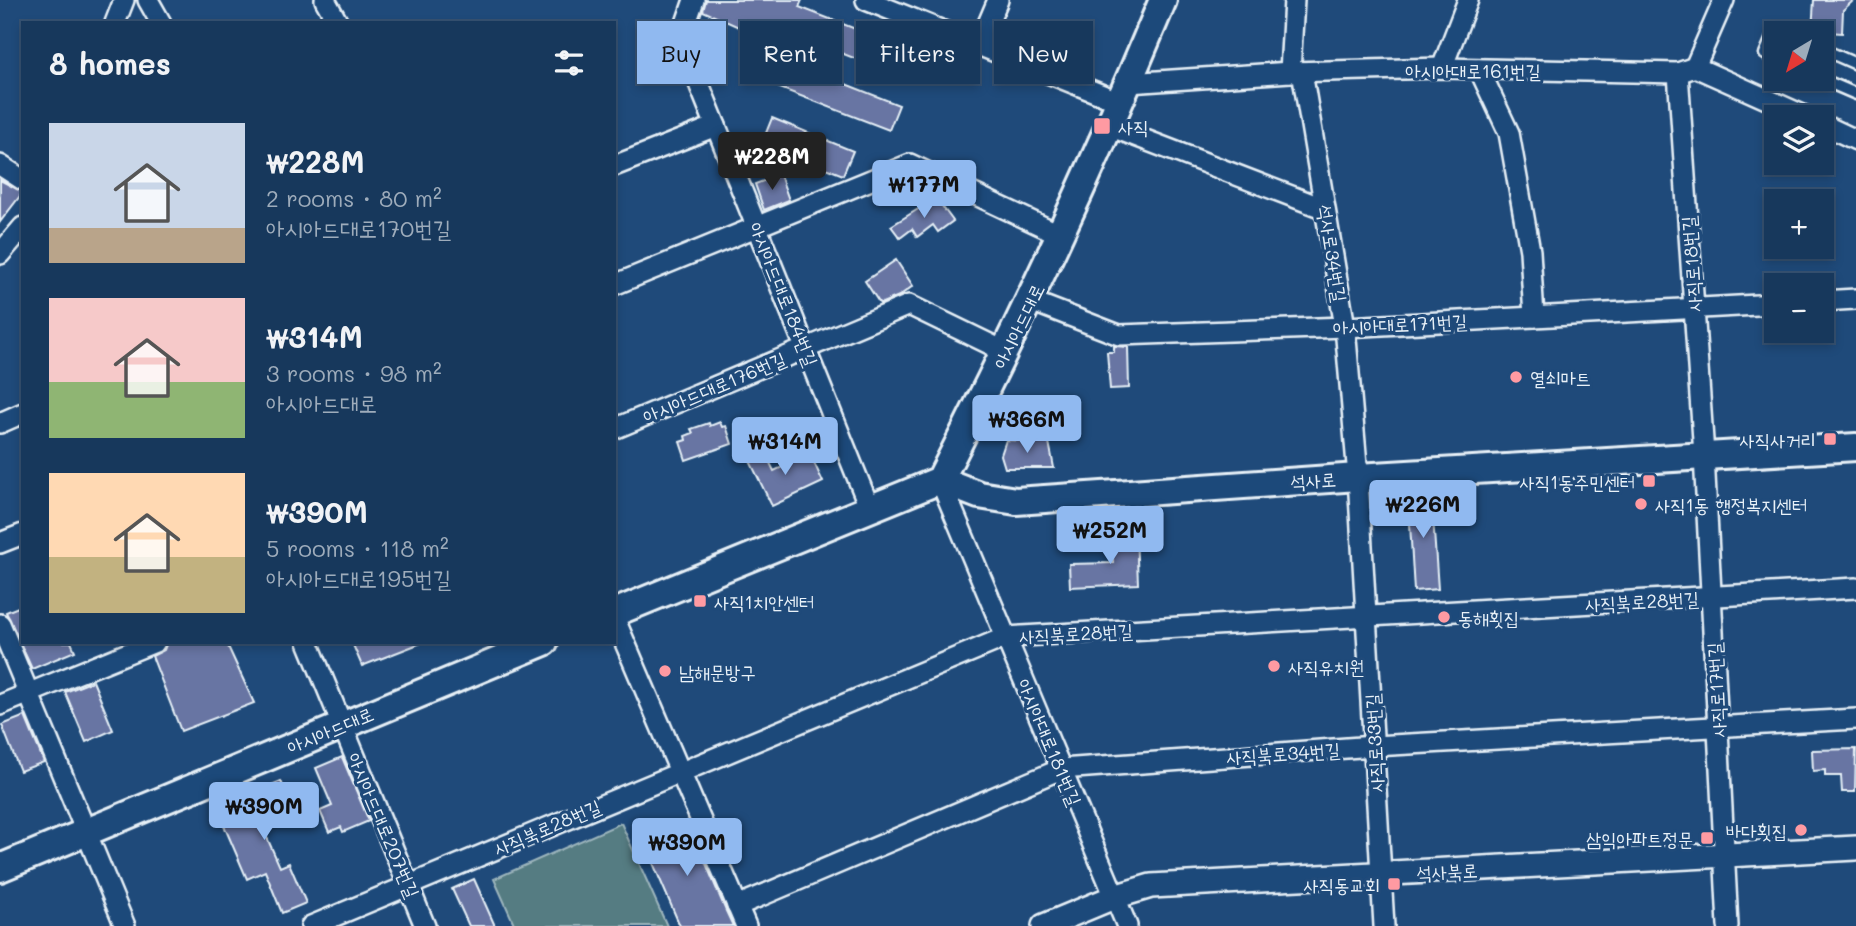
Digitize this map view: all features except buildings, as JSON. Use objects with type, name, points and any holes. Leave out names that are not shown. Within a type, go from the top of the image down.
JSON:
[{"type":"main road","name":"아시아드대로","points":[[940,480],[1031,301],[1163,0]]},
{"type":"main road","name":"석사로","points":[[940,480],[979,495],[1016,501],[1856,447]]},
{"type":"main road","points":[[616,614],[940,480]]},
{"type":"main road","name":"아시아드대로","points":[[0,868],[539,644]]},
{"type":"street","points":[[116,21],[124,0]]},
{"type":"street","points":[[148,0],[160,21]]},
{"type":"street","points":[[325,0],[337,21]]},
{"type":"street","name":"아시아드대로184번길","points":[[694,0],[684,29],[685,49],[870,509]]},
{"type":"street","points":[[866,0],[919,21]]},
{"type":"street","name":"석사로34번길","points":[[1294,0],[1296,72],[1325,209],[1345,327],[1358,477]]},
{"type":"street","points":[[1442,68],[1468,0]]},
{"type":"street","name":"사직로18번길","points":[[1704,455],[1694,310],[1687,70],[1724,0]]},
{"type":"street","points":[[980,42],[992,4]]},
{"type":"street","points":[[980,45],[1124,92]]},
{"type":"street","name":"아시아대로161번길","points":[[1124,92],[1296,72],[1442,68],[1687,70],[1776,105]]},
{"type":"street","points":[[1479,69],[1509,133],[1530,251],[1534,317]]},
{"type":"street","points":[[616,165],[716,126]]},
{"type":"street","points":[[1109,126],[1325,209]]},
{"type":"street","points":[[1834,130],[1856,140]]},
{"type":"street","points":[[616,284],[910,164],[1061,234]]},
{"type":"street","points":[[0,165],[21,179]]},
{"type":"street","points":[[0,254],[21,229]]},
{"type":"street","points":[[1834,300],[1856,299]]},
{"type":"street","name":"아시아대로171번길","points":[[1031,301],[1119,335],[1345,327],[1764,305]]},
{"type":"street","name":"아시아드대로176번길","points":[[616,428],[909,305],[1006,352]]},
{"type":"street","points":[[0,423],[21,414]]},
{"type":"street","name":"사직로17번길","points":[[1704,455],[1728,926]]},
{"type":"street","name":"사직로33번길","points":[[1358,477],[1384,926]]},
{"type":"street","name":"아시아대로181번길","points":[[940,480],[1127,926]]},
{"type":"street","points":[[0,543],[21,535]]},
{"type":"street","name":"사직북로28번길","points":[[311,926],[1006,637],[1856,588]]},
{"type":"street","points":[[616,620],[746,926]]},
{"type":"street","points":[[0,624],[125,926]]},
{"type":"street","points":[[0,705],[150,644]]},
{"type":"street","name":"아시아드대로207번길","points":[[309,644],[425,926]]},
{"type":"street","name":"사직북로34번길","points":[[737,906],[1061,769],[1374,746],[1856,719]]},
{"type":"street","name":"석사북로","points":[[1044,926],[1114,897],[1151,886],[1856,848]]},
{"type":"lane","points":[[1834,54],[1856,64]]},
{"type":"lane","points":[[1834,85],[1856,94]]},
{"type":"green space","points":[[621,823],[667,926],[515,926],[494,879]]},
{"type":"place","name":"사직","points":[[1102,126]]},
{"type":"place","name":"열쇠마트","points":[[1516,377]]},
{"type":"place","name":"사직사거리","points":[[1830,439]]},
{"type":"place","name":"사직1동주민센터","points":[[1649,481]]},
{"type":"place","name":"사직1동 행정복지센터","points":[[1641,504]]},
{"type":"place","name":"사직1치안센터","points":[[700,601]]},
{"type":"place","name":"동해횟집","points":[[1444,617]]},
{"type":"place","name":"사직유치원","points":[[1274,666]]},
{"type":"place","name":"남해문방구","points":[[665,671]]},
{"type":"place","name":"바다횟집","points":[[1801,830]]},
{"type":"place","name":"삼익아파트정문","points":[[1707,838]]},
{"type":"place","name":"사직동교회","points":[[1394,884]]}]
